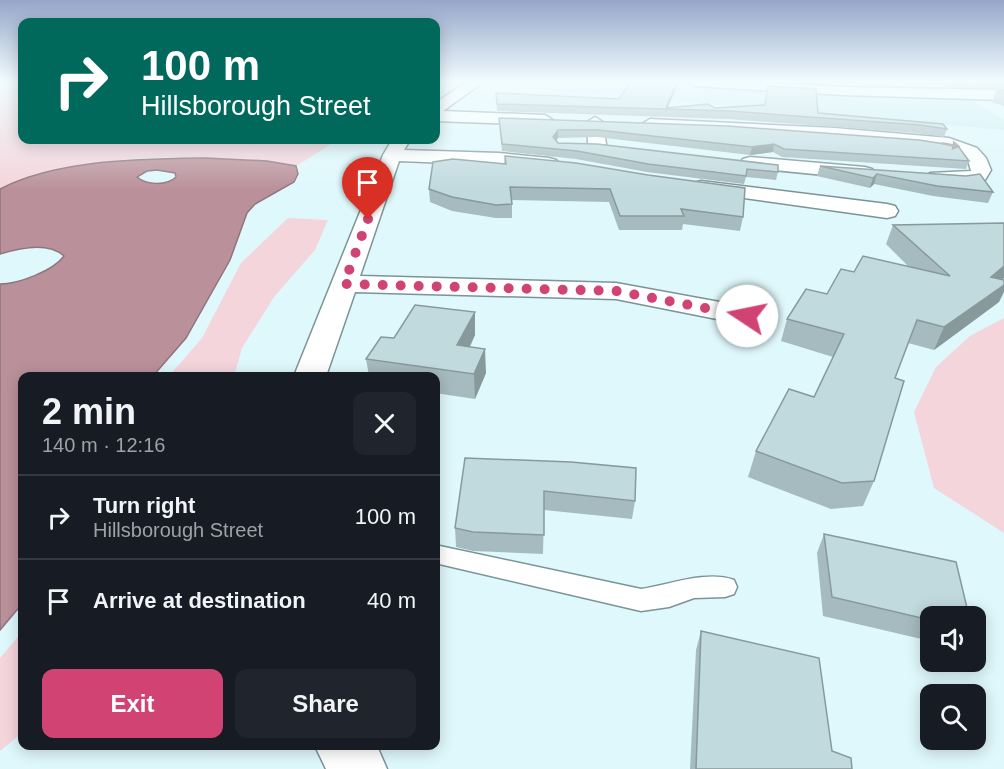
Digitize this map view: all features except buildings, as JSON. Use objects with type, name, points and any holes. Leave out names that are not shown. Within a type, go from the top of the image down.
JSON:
[{"type":"street","points":[[482,118],[560,121]]},
{"type":"street","points":[[576,144],[605,145],[596,122]]},
{"type":"street","points":[[631,123],[835,133],[949,144],[970,152],[977,158],[981,170],[978,176],[962,178],[923,176]]},
{"type":"street","points":[[767,130],[777,157],[766,162],[741,162],[880,174]]},
{"type":"street","points":[[440,141],[465,144],[529,144]]},
{"type":"street","points":[[311,372],[397,147],[566,166]]},
{"type":"street","points":[[680,184],[886,211]]},
{"type":"street","points":[[344,284],[616,291],[747,316]]},
{"type":"street","points":[[346,750],[359,769]]},
{"type":"lane","points":[[440,555],[641,600],[669,596],[694,588],[725,587]]},
{"type":"shaded area","points":[[0,118],[18,118],[18,144],[332,144],[296,166],[227,158],[145,158],[66,168],[30,177],[0,189]]},
{"type":"shaded area","points":[[866,118],[1001,118],[1004,120],[1004,130]]},
{"type":"shaded area","points":[[206,158],[267,161],[296,166],[298,174],[294,182],[255,204],[247,213],[230,260],[186,338],[156,372],[18,372],[18,609],[0,630],[0,284],[35,276],[52,267],[64,256],[57,251],[42,247],[24,248],[0,254],[0,189],[23,179],[74,166],[128,160]],"holes":[[[157,170],[175,173],[176,177],[162,183],[146,182],[137,177],[147,171]]]},
{"type":"shaded area","points":[[288,218],[328,220],[315,250],[274,297],[242,348],[235,372],[172,372],[202,338],[241,263]]},
{"type":"shaded area","points":[[1004,318],[1004,533],[934,488],[914,412],[936,367],[970,336]]},
{"type":"shaded area","points":[[18,637],[18,736],[0,751],[0,658]]},
{"type":"route","points":[[368,219],[344,284],[616,291],[747,316]]}]
